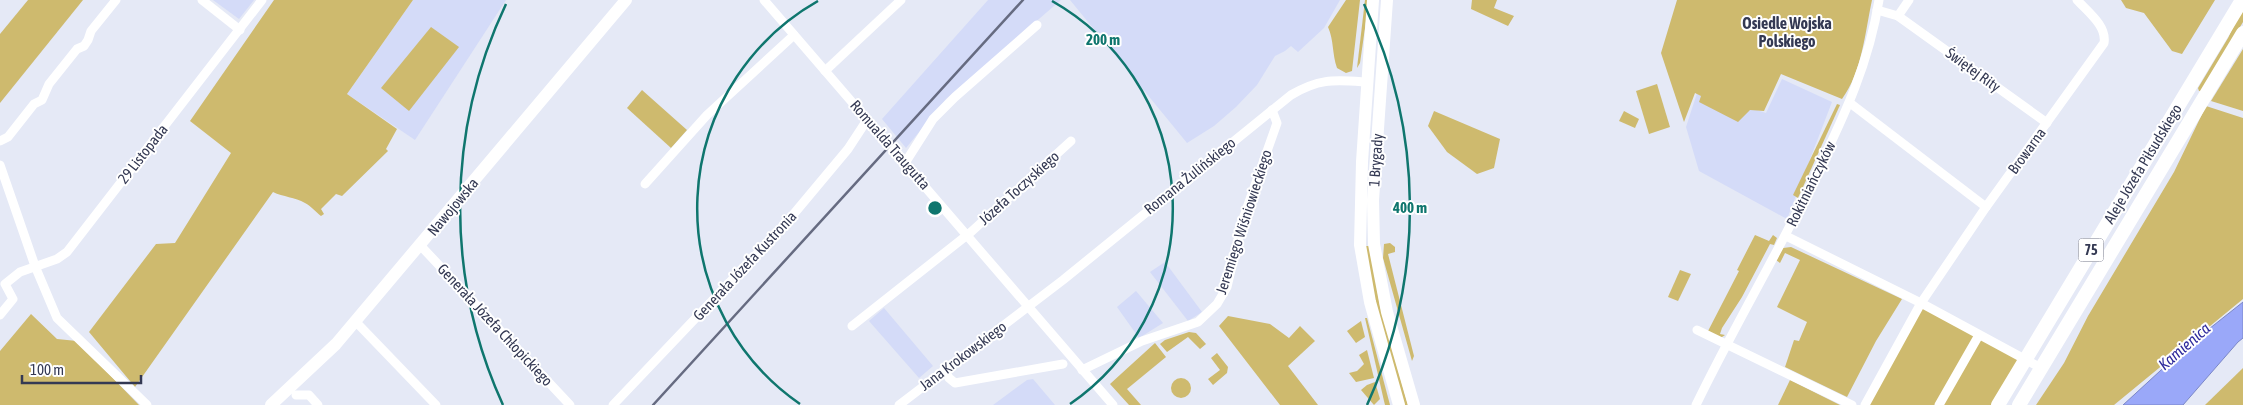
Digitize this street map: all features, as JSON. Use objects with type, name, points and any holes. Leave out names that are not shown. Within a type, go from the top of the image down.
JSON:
[{"type":"main road","name":"Aleje Józefa Piłsudskiego","points":[[1998,405],[2242,0]]},
{"type":"main road","name":"Aleje Józefa Piłsudskiego","points":[[2019,405],[2243,33]]},
{"type":"main road","points":[[2187,90],[2203,100]]},
{"type":"street","points":[[0,141],[8,137],[34,104],[42,100],[49,84],[77,50],[84,46],[91,31],[116,0]]},
{"type":"street","points":[[202,0],[240,30]]},
{"type":"street","name":"29 Listopada","points":[[0,315],[13,299],[2,282],[20,272],[57,259],[67,252],[262,0]]},
{"type":"street","name":"Nawojowska","points":[[271,405],[294,391],[356,322],[626,0]]},
{"type":"street","name":"Romualda Traugutta","points":[[764,0],[968,235],[1112,405]]},
{"type":"street","points":[[825,71],[901,0]]},
{"type":"street","name":"1 Brygady","points":[[1373,0],[1367,82],[1360,245],[1370,302],[1399,405]]},
{"type":"street","name":"1 Brygady","points":[[1387,0],[1373,200],[1374,244],[1387,312],[1414,405]]},
{"type":"street","points":[[1878,5],[1898,16],[1909,0]]},
{"type":"street","name":"Browarna","points":[[1864,405],[1921,303],[1986,207],[2104,43],[2105,36],[2102,28],[2077,0]]},
{"type":"street","name":"Rokitniańczyków","points":[[1696,405],[1726,343],[1786,236],[1850,103],[1866,57],[1878,5]]},
{"type":"street","name":"Świętej Rity","points":[[1898,16],[2047,123]]},
{"type":"street","points":[[906,164],[933,118],[954,97],[1037,25]]},
{"type":"street","points":[[645,184],[707,115],[794,35]]},
{"type":"street","name":"Romana Żulińskiego","points":[[1028,306],[1291,95],[1309,84],[1329,80],[1367,82]]},
{"type":"street","points":[[1367,82],[1381,83]]},
{"type":"street","points":[[1850,103],[1986,207]]},
{"type":"street","name":"Jeremiego Wiśniowieckiego","points":[[1082,370],[1142,341],[1198,322],[1217,304],[1227,287],[1243,219],[1277,122],[1272,110]]},
{"type":"street","name":"Generała Józefa Kustronia","points":[[613,405],[787,222],[848,150],[867,120]]},
{"type":"street","name":"Józefa Toczyskiego","points":[[852,326],[968,235],[1071,141]]},
{"type":"street","points":[[0,164],[36,266],[57,318],[147,405]]},
{"type":"street","points":[[1786,236],[1921,303],[2041,368]]},
{"type":"street","name":"Generała Józefa Chłopickiego","points":[[420,245],[570,405]]},
{"type":"street","name":"Jana Krokowskiego","points":[[899,405],[1028,306]]},
{"type":"street","points":[[356,322],[436,405]]},
{"type":"street","points":[[1697,330],[1852,405]]},
{"type":"street","points":[[1939,405],[1979,334]]},
{"type":"street","points":[[944,369],[949,378],[955,383],[1063,364]]},
{"type":"street","points":[[294,391],[298,405]]},
{"type":"street","points":[[294,391],[309,396],[318,405]]},
{"type":"shaded area","points":[[28,0],[83,0],[0,103],[0,34]]},
{"type":"shaded area","points":[[213,0],[254,0],[239,19]]},
{"type":"shaded area","points":[[274,0],[413,0],[347,94],[397,129],[386,149],[388,151],[342,196],[336,194],[321,209],[324,214],[321,216],[301,201],[273,192],[135,387],[89,332],[156,244],[175,243],[231,153],[190,121]]},
{"type":"shaded area","points":[[413,0],[506,0],[415,140],[347,94]]},
{"type":"shaded area","points":[[988,0],[1061,0],[946,99],[906,148],[882,119]]},
{"type":"shaded area","points":[[1070,0],[1340,0],[1324,28],[1298,52],[1291,46],[1275,56],[1257,85],[1236,107],[1214,126],[1187,143]]},
{"type":"shaded area","points":[[1346,0],[1360,0],[1352,71],[1346,73],[1337,68],[1328,27]]},
{"type":"shaded area","points":[[1365,0],[1369,0],[1360,63],[1357,68]]},
{"type":"shaded area","points":[[1472,0],[1497,0],[1494,8],[1514,16],[1508,26],[1471,9]]},
{"type":"shaded area","points":[[1677,0],[1872,0],[1858,65],[1849,88],[1842,99],[1781,74],[1764,111],[1750,110],[1738,122],[1699,102],[1701,96],[1695,93],[1684,122],[1661,53]]},
{"type":"shaded area","points":[[2121,0],[2215,0],[2182,54],[2172,51],[2144,13],[2126,8]]},
{"type":"shaded area","points":[[2243,7],[2243,22],[2202,91],[2199,91],[2198,88],[2228,38]]},
{"type":"shaded area","points":[[431,27],[459,47],[409,111],[381,88]]},
{"type":"shaded area","points":[[2243,49],[2243,111],[2211,101]]},
{"type":"shaded area","points":[[1782,79],[1832,102],[1787,219],[1699,171],[1686,127],[1700,84],[1766,113]]},
{"type":"shaded area","points":[[1657,84],[1670,127],[1649,134],[1636,91]]},
{"type":"shaded area","points":[[642,90],[687,130],[671,148],[627,108]]},
{"type":"shaded area","points":[[1837,104],[1840,105],[1798,198],[1793,195]]},
{"type":"shaded area","points":[[2206,106],[2243,118],[2243,299],[2114,405],[2036,405],[2064,363],[2088,316],[2174,172]]},
{"type":"shaded area","points":[[1434,111],[1500,139],[1494,168],[1477,174],[1447,152],[1428,126]]},
{"type":"shaded area","points":[[1624,111],[1639,119],[1635,128],[1619,121]]},
{"type":"shaded area","points":[[1755,235],[1769,241],[1773,235],[1777,238],[1774,245],[1770,244],[1742,297],[1722,328],[1720,334],[1725,335],[1719,339],[1707,333]]},
{"type":"shaded area","points":[[1390,243],[1395,247],[1395,252],[1388,254],[1414,356],[1412,361],[1383,258],[1384,244]]},
{"type":"shaded area","points":[[1364,246],[1370,246],[1380,306],[1408,405],[1403,405],[1377,314]]},
{"type":"shaded area","points":[[1791,247],[1902,299],[1876,341],[1847,397],[1785,367],[1794,340],[1799,341],[1807,322],[1777,307],[1800,260],[1785,253],[1780,263],[1776,260],[1783,248]]},
{"type":"shaded area","points":[[1165,262],[1202,312],[1188,321],[1150,272]]},
{"type":"shaded area","points":[[1680,270],[1691,274],[1678,301],[1668,297]]},
{"type":"shaded area","points":[[1136,291],[1163,323],[1139,338],[1117,307]]},
{"type":"shaded area","points":[[1921,303],[2026,360],[1999,405],[1865,405]]},
{"type":"shaded area","points":[[884,308],[933,366],[919,378],[869,321]]},
{"type":"shaded area","points":[[31,314],[57,339],[77,341],[139,405],[0,405],[0,351]]},
{"type":"shaded area","points":[[1228,316],[1270,324],[1289,338],[1300,326],[1315,341],[1288,366],[1318,405],[1280,405],[1219,326]]},
{"type":"shaded area","points":[[1365,318],[1367,318],[1390,405],[1385,405]]},
{"type":"shaded area","points":[[1361,321],[1365,337],[1356,343],[1347,331]]},
{"type":"shaded area","points":[[1189,332],[1196,333],[1206,344],[1200,349],[1188,337],[1167,352],[1160,344],[1165,340]]},
{"type":"shaded area","points":[[1155,343],[1166,357],[1127,389],[1141,405],[1129,405],[1110,384]]},
{"type":"shaded area","points":[[1367,350],[1374,378],[1356,382],[1349,373],[1357,371],[1364,364],[1359,355]]},
{"type":"shaded area","points":[[1217,353],[1228,367],[1227,373],[1213,385],[1208,379],[1220,370],[1211,358]]},
{"type":"shaded area","points":[[2243,368],[2243,405],[2205,405]]},
{"type":"shaded area","points":[[1177,378],[1185,378],[1191,384],[1191,392],[1185,398],[1177,398],[1171,392],[1171,384]]},
{"type":"shaded area","points":[[1033,379],[1055,405],[993,405],[1027,380]]},
{"type":"shaded area","points":[[1790,380],[1840,405],[1778,405]]},
{"type":"shaded area","points":[[1375,382],[1380,399],[1374,405],[1361,390]]},
{"type":"water","points":[[2243,302],[2243,338],[2183,405],[2123,405],[2185,348]]},
{"type":"railway","points":[[653,405],[1023,0]]},
{"type":"district","name":"Osiedle Wojska Polskiego","points":[[1787,32]]},
{"type":"water label","name":"Kamienica","points":[[2184,346]]}]
